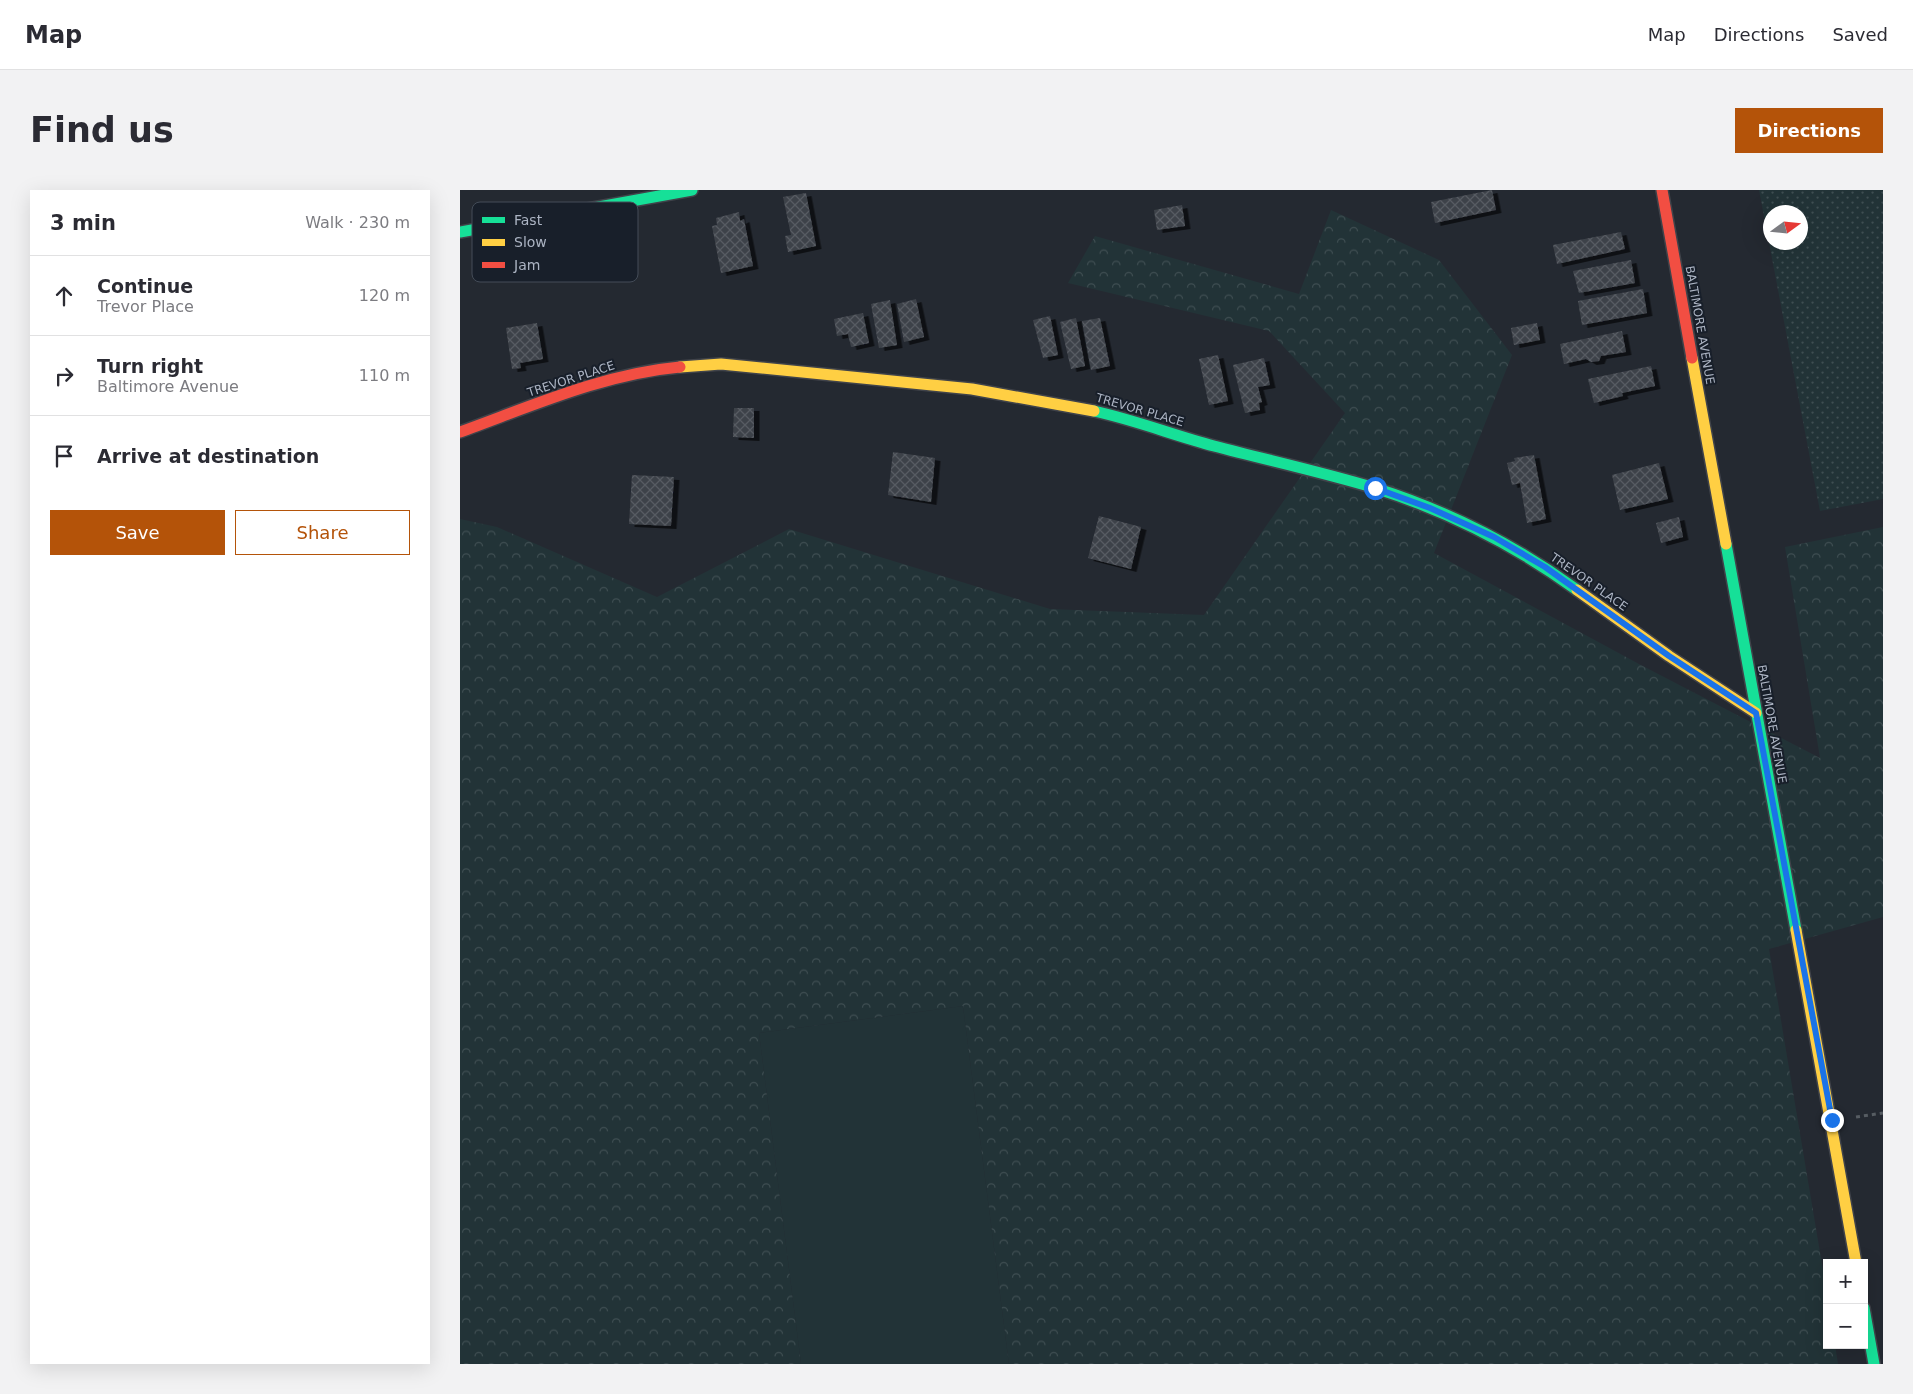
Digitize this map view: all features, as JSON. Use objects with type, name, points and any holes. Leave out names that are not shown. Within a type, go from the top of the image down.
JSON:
[{"type":"street","points":[[626,202],[692,190]]},
{"type":"street","name":"BALTIMORE AVENUE","points":[[1662,190],[1855,1259]]},
{"type":"street","name":"TREVOR PLACE","points":[[460,432],[600,382],[647,370],[721,364],[972,389],[1064,404],[1122,417],[1211,445],[1375,488],[1430,508],[1494,537],[1545,567],[1669,656],[1756,713]]},
{"type":"street","points":[[1868,1330],[1874,1364]]},
{"type":"green space","points":[[1759,190],[1883,190],[1883,499],[1820,511],[1770,250],[1808,250],[1808,205],[1763,205],[1763,211]]},
{"type":"green space","points":[[1331,210],[1439,260],[1512,355],[1434,553],[1639,664],[1820,758],[1785,547],[1883,527],[1883,917],[1769,949],[1823,1270],[1823,1349],[1836,1349],[1838,1364],[1009,1364],[963,1006],[759,1033],[801,1364],[460,1364],[460,519],[497,527],[657,597],[789,529],[1050,609],[1204,615],[1345,413],[1269,331],[1068,283],[1095,236],[1299,294]]},
{"type":"green space","points":[[963,1006],[1009,1364],[801,1364],[759,1033]]},
{"type":"building","points":[[1492,190],[1496,210],[1435,223],[1431,202]]},
{"type":"building","points":[[806,193],[816,246],[788,252],[785,236],[791,235],[783,197]]},
{"type":"building","points":[[1182,205],[1185,226],[1157,230],[1154,210]]},
{"type":"building","points":[[739,212],[740,221],[744,219],[753,266],[721,273],[712,226],[717,225],[716,218]]},
{"type":"building","points":[[1621,232],[1625,249],[1557,264],[1553,245]]},
{"type":"building","points":[[1631,260],[1635,283],[1579,293],[1573,271]]},
{"type":"building","points":[[1643,289],[1647,313],[1582,325],[1578,301]]},
{"type":"building","points":[[916,299],[924,337],[904,342],[897,304]]},
{"type":"building","points":[[890,300],[897,345],[879,348],[871,304]]},
{"type":"building","points":[[863,313],[869,343],[851,347],[848,334],[837,336],[834,319]]},
{"type":"building","points":[[1050,316],[1058,355],[1043,358],[1033,320]]},
{"type":"building","points":[[1076,318],[1085,366],[1071,369],[1060,322]]},
{"type":"building","points":[[1100,318],[1110,366],[1091,370],[1082,321]]},
{"type":"building","points":[[537,323],[543,359],[520,363],[521,368],[512,369],[506,328]]},
{"type":"building","points":[[1537,323],[1540,340],[1514,345],[1511,328]]},
{"type":"building","points":[[1622,331],[1626,352],[1601,356],[1599,361],[1591,362],[1586,359],[1564,364],[1560,344]]},
{"type":"building","points":[[1218,355],[1228,401],[1209,405],[1199,359]]},
{"type":"building","points":[[1264,358],[1270,385],[1258,387],[1262,402],[1259,403],[1260,410],[1245,413],[1233,365]]},
{"type":"building","points":[[1651,366],[1655,386],[1622,393],[1623,396],[1594,403],[1588,379]]},
{"type":"building","points":[[734,408],[754,408],[754,438],[733,437]]},
{"type":"building","points":[[893,452],[935,458],[931,502],[888,495]]},
{"type":"building","points":[[1534,455],[1546,519],[1527,523],[1520,483],[1512,485],[1507,463],[1515,461],[1514,458]]},
{"type":"building","points":[[1659,463],[1668,499],[1620,510],[1612,475]]},
{"type":"building","points":[[632,475],[674,477],[671,526],[629,524]]},
{"type":"building","points":[[1099,516],[1141,527],[1131,569],[1088,558]]},
{"type":"building","points":[[1679,517],[1683,537],[1661,543],[1656,523]]},
{"type":"traffic: fast","points":[[626,202],[692,190]]},
{"type":"traffic: fast","points":[[460,232],[472,230]]},
{"type":"traffic: fast","points":[[1094,411],[1214,446],[1355,482],[1429,507],[1480,531],[1530,558],[1577,590]]},
{"type":"traffic: fast","points":[[1726,544],[1796,930]]},
{"type":"traffic: fast","points":[[1868,1330],[1874,1364]]},
{"type":"traffic: slow","points":[[1692,358],[1726,544]]},
{"type":"traffic: slow","points":[[680,367],[721,364],[972,389],[1094,411]]},
{"type":"traffic: slow","points":[[1577,590],[1669,656],[1756,713]]},
{"type":"traffic: slow","points":[[1796,930],[1855,1259]]},
{"type":"traffic: jam","points":[[1662,190],[1692,358]]},
{"type":"traffic: jam","points":[[460,432],[568,392],[623,376],[680,367]]},
{"type":"route","points":[[1375,488],[1430,508],[1494,537],[1545,567],[1669,656],[1756,713],[1832,1120]]}]
